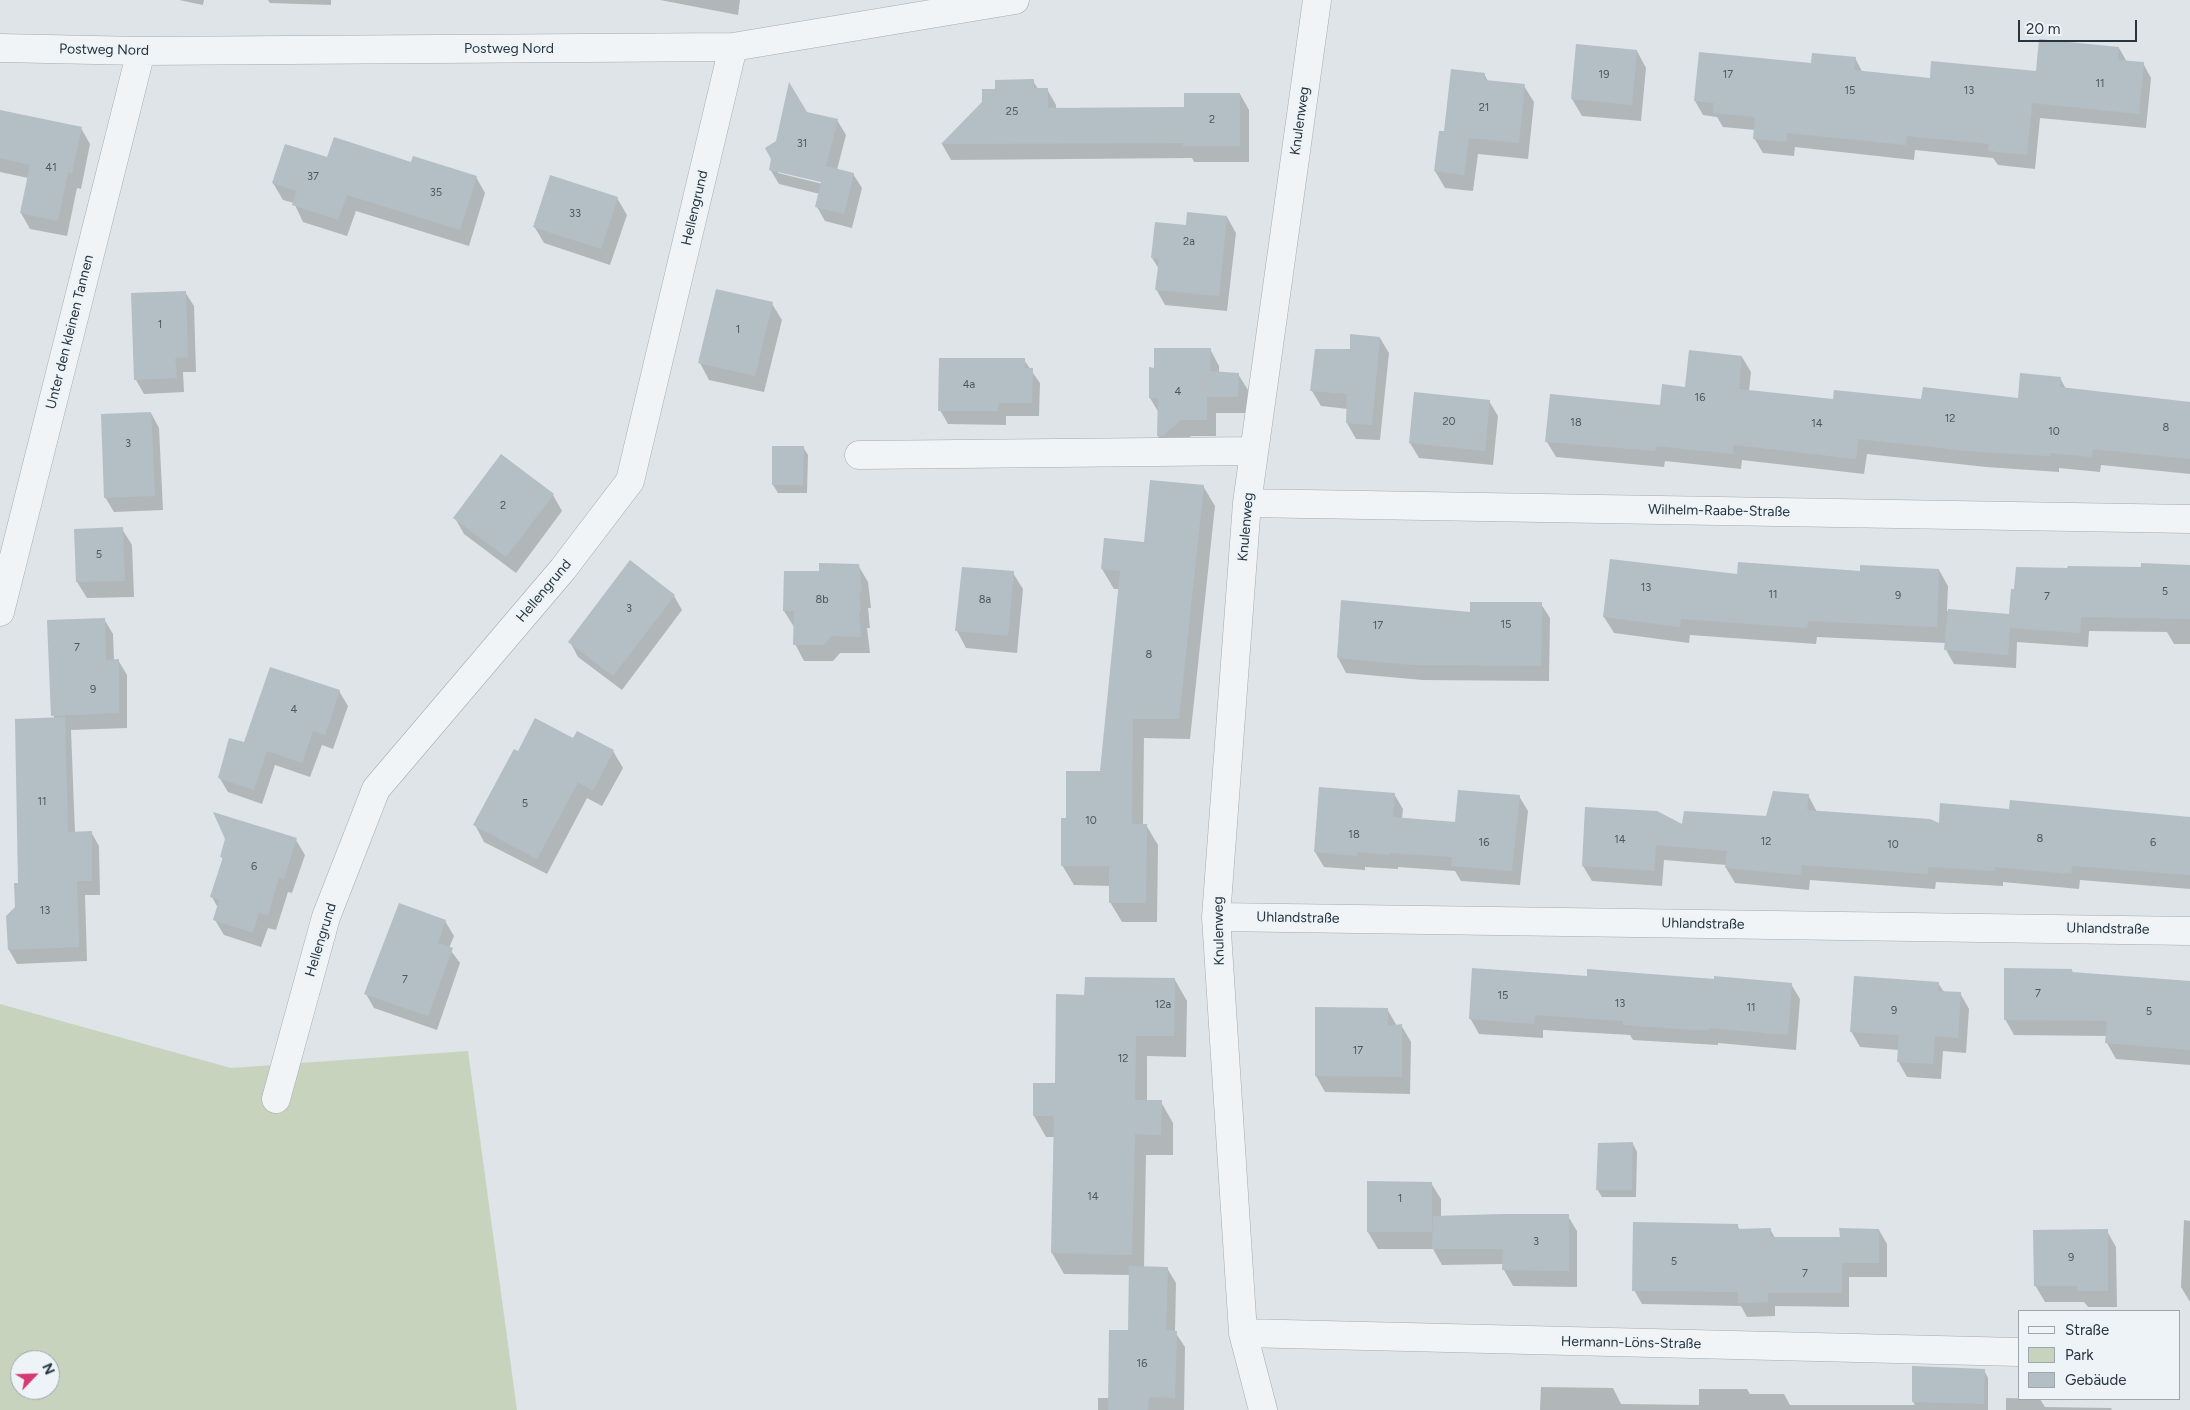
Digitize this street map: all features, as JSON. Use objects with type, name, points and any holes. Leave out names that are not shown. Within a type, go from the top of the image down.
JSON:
[{"type":"street","name":"Postweg Nord","points":[[0,48],[140,51],[733,47],[1015,0]]},
{"type":"street","name":"Knulenweg","points":[[1263,1410],[1243,1333],[1216,917],[1247,503],[1317,0]]},
{"type":"street","name":"Hellengrund","points":[[276,1099],[326,917],[376,789],[563,569],[630,481],[733,47]]},
{"type":"street","name":"Unter den kleinen Tannen","points":[[0,612],[140,51]]},
{"type":"street","points":[[859,455],[1254,451]]},
{"type":"street","name":"Wilhelm-Raabe-Straße","points":[[1247,503],[2190,519]]},
{"type":"street","name":"Uhlandstraße","points":[[1216,917],[2190,930]]},
{"type":"street","name":"Hermann-Löns-Straße","points":[[1243,1333],[2018,1352]]},
{"type":"green space","points":[[0,1004],[231,1068],[468,1051],[517,1410],[0,1410]]},
{"type":"building","points":[[2039,39],[2119,47],[2118,60],[2144,62],[2139,114],[2032,103],[2027,155],[1988,151],[1989,144],[1907,136],[1906,145],[1787,133],[1786,142],[1753,139],[1755,117],[1713,113],[1714,103],[1694,101],[1699,52],[1811,63],[1812,53],[1856,57],[1854,70],[1930,78],[1931,61],[2036,71]]},
{"type":"building","points":[[1576,44],[1637,50],[1632,105],[1571,99]]},
{"type":"building","points":[[1451,69],[1485,73],[1485,80],[1525,84],[1519,143],[1469,138],[1464,175],[1434,171],[1439,131],[1444,131]]},
{"type":"building","points":[[1034,79],[1034,88],[1048,88],[1048,108],[1184,107],[1184,93],[1240,93],[1240,146],[1183,146],[1183,143],[941,144],[982,102],[982,89],[995,89],[995,80]]},
{"type":"building","points":[[789,82],[807,112],[838,119],[826,166],[854,173],[844,214],[815,207],[821,182],[769,170],[771,159],[765,148],[776,141]]},
{"type":"building","points":[[0,110],[82,127],[72,173],[68,172],[58,221],[20,213],[30,165],[0,158]]},
{"type":"building","points":[[334,137],[411,162],[413,156],[477,176],[460,230],[347,195],[338,220],[292,205],[296,191],[272,183],[285,144],[327,157]]},
{"type":"building","points":[[550,175],[618,197],[601,249],[533,227]]},
{"type":"building","points":[[1187,212],[1227,216],[1219,296],[1155,290],[1159,259],[1151,258],[1155,222],[1186,225]]},
{"type":"building","points":[[716,289],[773,302],[755,376],[698,363]]},
{"type":"building","points":[[186,291],[188,357],[175,358],[177,378],[134,380],[131,293]]},
{"type":"building","points":[[1350,334],[1380,337],[1372,425],[1346,423],[1347,394],[1310,391],[1315,349],[1350,349]]},
{"type":"building","points":[[1154,348],[1211,348],[1210,371],[1239,373],[1238,397],[1207,397],[1207,420],[1181,420],[1163,436],[1157,436],[1158,398],[1149,398],[1149,367],[1154,368]]},
{"type":"building","points":[[1689,350],[1742,356],[1739,389],[1833,399],[1834,390],[1921,399],[1923,387],[2018,398],[2020,373],[2061,377],[2060,387],[2190,402],[2190,459],[2093,449],[2092,457],[2050,453],[2050,456],[1977,452],[1858,439],[1856,459],[1734,445],[1733,454],[1656,446],[1655,451],[1545,442],[1550,394],[1660,405],[1662,384],[1685,387]]},
{"type":"building","points":[[939,358],[1025,358],[1025,368],[1033,368],[1032,403],[999,403],[998,411],[938,411]]},
{"type":"building","points":[[1414,392],[1490,400],[1485,451],[1409,443]]},
{"type":"building","points":[[151,412],[155,496],[104,498],[101,414]]},
{"type":"building","points":[[772,446],[804,446],[803,485],[772,485]]},
{"type":"building","points":[[501,454],[554,494],[506,557],[453,518]]},
{"type":"building","points":[[1150,480],[1204,485],[1179,719],[1133,719],[1132,824],[1147,824],[1146,903],[1109,903],[1109,866],[1061,866],[1061,818],[1066,818],[1066,771],[1100,771],[1120,571],[1101,569],[1104,538],[1144,542]]},
{"type":"building","points":[[123,527],[125,581],[76,582],[74,529]]},
{"type":"building","points":[[1610,559],[1737,574],[1738,562],[1860,571],[1860,565],[1939,569],[1937,627],[1808,621],[1807,628],[1681,619],[1680,627],[1603,617]]},
{"type":"building","points":[[630,560],[675,595],[613,676],[568,642]]},
{"type":"building","points":[[819,563],[859,564],[862,591],[859,592],[861,637],[831,636],[824,645],[793,645],[794,611],[783,611],[784,571],[819,571]]},
{"type":"building","points":[[2141,563],[2190,565],[2190,619],[2081,617],[2080,633],[2010,628],[2008,655],[1944,650],[1948,609],[2009,614],[2011,589],[2014,589],[2016,567],[2141,567]]},
{"type":"building","points":[[962,567],[1014,571],[1008,636],[955,631]]},
{"type":"building","points":[[1341,600],[1470,612],[1470,602],[1542,602],[1541,666],[1413,665],[1337,658]]},
{"type":"building","points":[[105,618],[106,660],[119,659],[119,713],[51,716],[47,620]]},
{"type":"building","points":[[270,667],[340,690],[325,735],[313,731],[302,763],[267,751],[254,790],[218,778],[229,738],[244,742]]},
{"type":"building","points":[[65,717],[68,832],[92,831],[92,881],[77,881],[79,947],[8,950],[6,916],[15,907],[14,883],[18,883],[15,719]]},
{"type":"building","points":[[535,718],[573,738],[577,731],[614,750],[593,791],[578,782],[537,859],[473,825],[514,749],[518,751]]},
{"type":"building","points":[[1319,787],[1395,793],[1393,817],[1455,822],[1458,790],[1520,795],[1512,871],[1451,866],[1452,857],[1357,852],[1357,856],[1314,852]]},
{"type":"building","points":[[1773,791],[1809,794],[1807,810],[1930,819],[1939,823],[1940,803],[2009,809],[2010,800],[2190,817],[2190,875],[2072,866],[2071,874],[1995,867],[1995,871],[1928,867],[1927,874],[1802,865],[1801,875],[1725,868],[1727,851],[1656,845],[1654,871],[1582,866],[1585,807],[1657,811],[1682,824],[1684,811],[1766,816]]},
{"type":"building","points":[[213,812],[297,838],[284,879],[279,877],[268,915],[259,913],[253,933],[213,920],[219,900],[210,897],[223,857],[220,857],[225,839]]},
{"type":"building","points":[[399,903],[446,920],[438,943],[453,948],[428,1016],[364,994]]},
{"type":"building","points":[[1472,968],[1587,976],[1587,969],[1714,979],[1714,976],[1792,983],[1788,1035],[1710,1028],[1709,1030],[1693,1030],[1623,1025],[1623,1021],[1535,1015],[1534,1024],[1469,1019]]},
{"type":"building","points":[[2004,968],[2072,969],[2072,972],[2190,981],[2190,1050],[2105,1043],[2107,1021],[2004,1020]]},
{"type":"building","points":[[1854,976],[1939,982],[1938,991],[1961,992],[1958,1038],[1935,1036],[1933,1064],[1897,1062],[1899,1035],[1850,1032]]},
{"type":"building","points":[[1085,977],[1175,978],[1174,1036],[1136,1036],[1135,1100],[1162,1100],[1161,1135],[1135,1134],[1132,1255],[1051,1253],[1054,1116],[1033,1116],[1033,1083],[1055,1083],[1056,994],[1084,995]]},
{"type":"building","points":[[1315,1007],[1388,1008],[1388,1026],[1402,1024],[1402,1077],[1315,1076]]},
{"type":"building","points":[[1633,1142],[1632,1190],[1596,1190],[1598,1143]]},
{"type":"building","points":[[1367,1181],[1432,1182],[1432,1232],[1367,1232]]},
{"type":"building","points":[[1569,1214],[1569,1271],[1502,1270],[1503,1249],[1432,1249],[1433,1216]]},
{"type":"building","points":[[1633,1222],[1738,1224],[1738,1229],[1771,1228],[1770,1237],[1840,1237],[1839,1228],[1879,1229],[1879,1263],[1842,1263],[1842,1293],[1768,1293],[1768,1302],[1738,1303],[1738,1292],[1632,1291]]},
{"type":"building","points":[[2108,1229],[2108,1291],[2077,1291],[2077,1286],[2034,1286],[2033,1230]]},
{"type":"building","points":[[1129,1266],[1168,1267],[1166,1330],[1177,1331],[1175,1398],[1149,1397],[1148,1410],[1108,1410],[1109,1330],[1128,1330]]},
{"type":"building","points":[[1912,1366],[1985,1369],[1984,1404],[1912,1402]]}]
